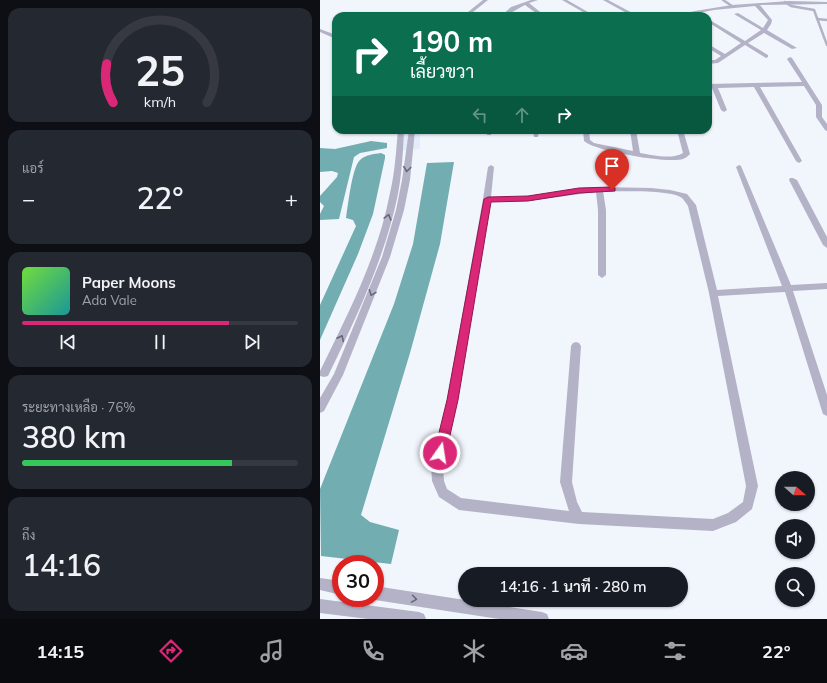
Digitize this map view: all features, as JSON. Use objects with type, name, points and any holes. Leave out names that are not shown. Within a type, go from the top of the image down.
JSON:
[{"type":"street","points":[[470,12],[486,0]]},
{"type":"street","points":[[508,12],[522,2],[536,0]]},
{"type":"street","points":[[557,0],[578,12]]},
{"type":"street","points":[[564,0],[586,12]]},
{"type":"street","points":[[605,0],[628,12]]},
{"type":"street","points":[[698,12],[732,6],[756,4],[802,1],[827,3]]},
{"type":"street","points":[[522,2],[531,12]]},
{"type":"street","points":[[522,2],[537,12]]},
{"type":"street","points":[[712,62],[716,62],[763,31],[769,24],[770,20],[756,4]]},
{"type":"street","points":[[736,14],[794,48]]},
{"type":"street","points":[[712,22],[766,56]]},
{"type":"street","points":[[320,30],[332,36]]},
{"type":"street","points":[[712,48],[724,56]]},
{"type":"street","points":[[790,59],[819,104],[820,117],[827,129]]},
{"type":"street","points":[[712,86],[807,84]]},
{"type":"street","points":[[756,85],[799,161]]},
{"type":"street","points":[[712,88],[724,110]]},
{"type":"street","points":[[322,378],[359,302],[376,257],[394,187],[401,134]]},
{"type":"street","points":[[320,408],[338,375],[386,257],[400,210],[412,134]]},
{"type":"street","points":[[586,134],[587,141],[590,143],[651,157],[686,156],[687,154],[681,134]]},
{"type":"street","points":[[634,134],[638,154]]},
{"type":"street","points":[[401,140],[407,138],[411,139]]},
{"type":"street","points":[[488,199],[528,199],[579,190],[651,190],[670,192],[684,196],[692,205],[713,293],[752,486],[748,505],[732,518],[713,525],[579,518],[459,504],[443,493],[438,482],[437,466],[452,400],[488,199],[491,167]]},
{"type":"street","points":[[739,167],[788,289],[827,411]]},
{"type":"street","points":[[793,180],[827,245]]},
{"type":"street","points":[[599,189],[602,210],[602,275]]},
{"type":"street","points":[[713,293],[827,286]]},
{"type":"street","points":[[576,346],[566,482],[572,504],[579,518]]},
{"type":"street","points":[[322,378],[332,371],[336,372],[338,375]]},
{"type":"street","points":[[320,584],[332,586]]},
{"type":"street","points":[[384,594],[542,619]]},
{"type":"street","points":[[320,606],[419,619]]},
{"type":"lane","points":[[723,0],[732,6]]},
{"type":"lane","points":[[785,2],[791,6],[814,10],[827,45]]},
{"type":"lane","points":[[817,19],[827,20]]},
{"type":"shaded area","points":[[399,134],[420,134],[420,149],[397,151]]},
{"type":"water","points":[[371,141],[387,143],[387,148],[360,153],[354,157],[339,219],[320,220],[320,214],[324,206],[320,202],[320,196],[337,177],[338,173],[332,171],[320,172],[320,148],[335,149]]},
{"type":"water","points":[[381,153],[385,155],[385,158],[373,214],[358,254],[320,340],[320,305],[356,226],[353,220],[346,218],[355,170],[357,164],[362,158]]},
{"type":"water","points":[[454,162],[440,244],[410,353],[361,515],[370,522],[399,530],[391,564],[384,563],[384,555],[332,555],[332,557],[321,556],[320,489],[394,304],[413,244],[427,163]]},
{"type":"route","points":[[440,453],[452,400],[488,199],[528,199],[579,190],[612,190]]}]
